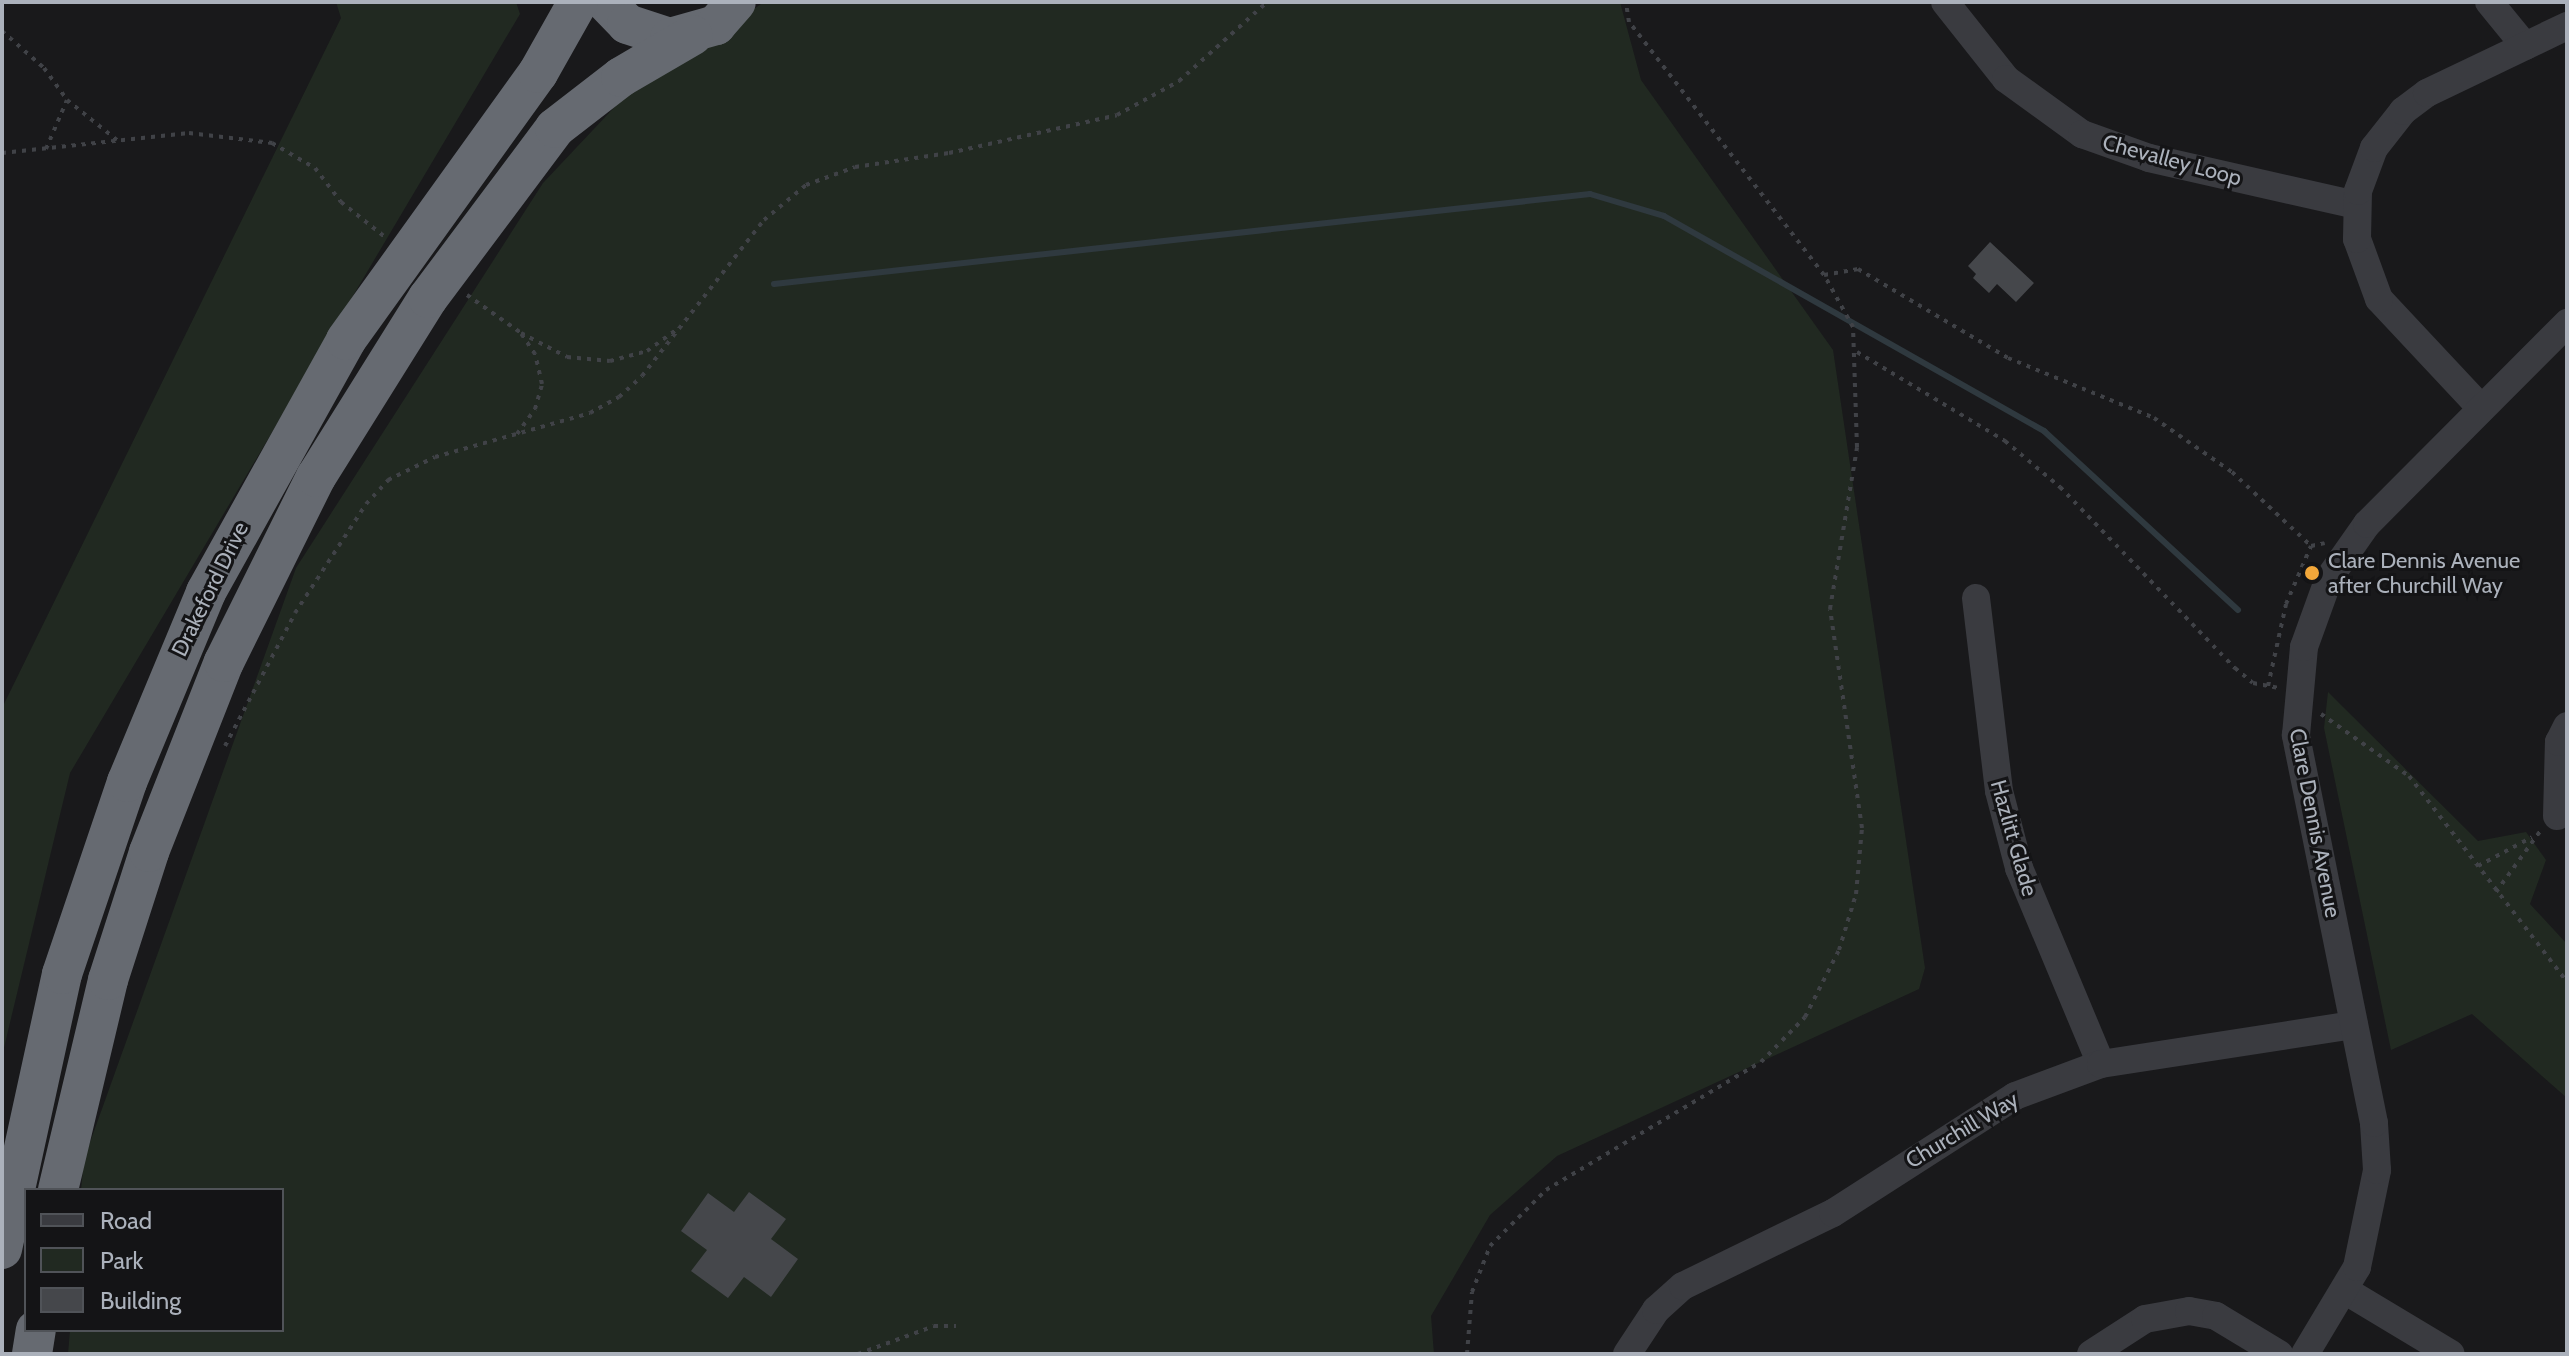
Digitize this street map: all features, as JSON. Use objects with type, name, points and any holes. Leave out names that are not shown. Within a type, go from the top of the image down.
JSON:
[{"type":"highway","name":"Drakeford Drive","points":[[2,1249],[62,974],[127,782],[183,642],[270,469],[402,247],[538,73],[578,2]]},
{"type":"highway","points":[[606,2],[648,35],[693,35]]},
{"type":"highway","name":"Drakeford Drive","points":[[58,1188],[108,980],[172,788],[224,662],[316,477],[447,281],[555,128],[621,77],[716,25],[736,2]]},
{"type":"highway","points":[[32,1354],[36,1332]]},
{"type":"street","name":"Chevalley Loop","points":[[1945,2],[2006,79],[2082,134],[2149,158],[2356,205]]},
{"type":"street","points":[[2489,2],[2525,46]]},
{"type":"street","points":[[2481,408],[2379,299],[2362,260],[2356,205],[2374,148],[2403,111],[2567,26]]},
{"type":"street","name":"Clare Dennis Avenue","points":[[2305,1354],[2346,1291],[2371,1219],[2377,1170],[2374,1123],[2300,762],[2311,707],[2304,647],[2329,578],[2367,524],[2567,323]]},
{"type":"street","name":"Hazlitt Glade","points":[[1976,598],[1999,791],[2019,868],[2101,1064]]},
{"type":"street","points":[[2547,825],[2559,742],[2567,726]]},
{"type":"street","name":"Churchill Way","points":[[1627,1354],[1656,1310],[1698,1276],[1833,1213],[1986,1111],[2101,1064],[2354,1025]]},
{"type":"street","points":[[2346,1291],[2451,1354]]},
{"type":"street","points":[[2091,1354],[2145,1319],[2189,1311],[2216,1316],[2279,1354]]},
{"type":"path","points":[[220,755],[295,613],[366,504],[410,467],[590,413],[619,397],[684,323],[764,220],[806,185],[855,167],[1004,142],[1117,115],[1179,81],[1267,2]]},
{"type":"path","points":[[1467,1354],[1479,1271],[1490,1246],[1521,1210],[1761,1062],[1805,1017],[1839,950],[1856,894],[1862,828],[1830,609],[1857,447],[1857,352],[1853,327],[1824,275],[1629,22],[1626,2]]},
{"type":"path","points":[[2,31],[44,68],[67,100],[118,141]]},
{"type":"path","points":[[46,149],[67,100]]},
{"type":"path","points":[[2,153],[218,133],[272,143],[315,168],[341,202],[402,247]]},
{"type":"path","points":[[1824,275],[1858,269],[2008,358],[2154,418],[2232,472],[2311,546]]},
{"type":"path","points":[[447,281],[521,333],[567,357],[610,361],[647,351],[684,323]]},
{"type":"path","points":[[516,434],[535,409],[542,384],[535,354],[521,333]]},
{"type":"path","points":[[1857,352],[2005,441],[2060,487],[2235,668],[2253,683],[2281,688],[2279,707],[2311,707],[2409,776],[2567,982]]},
{"type":"path","points":[[2311,707],[2320,726]]},
{"type":"path","points":[[2478,866],[2547,825]]},
{"type":"path","points":[[2496,892],[2547,825]]},
{"type":"path","points":[[858,1354],[934,1326],[956,1326]]},
{"type":"green space","points":[[336,2],[516,2],[520,14],[70,773],[2,1056],[2,708],[341,18]]},
{"type":"green space","points":[[764,2],[1620,2],[1641,80],[1833,350],[1925,968],[1919,989],[1557,1156],[1490,1215],[1431,1316],[1434,1354],[68,1354],[70,1332],[284,1332],[284,1188],[81,1188],[84,1159],[296,568],[543,183],[625,96]]},
{"type":"green space","points":[[2328,692],[2478,841],[2526,832],[2546,860],[2530,904],[2567,944],[2567,1098],[2472,1014],[2391,1050],[2324,728]]},
{"type":"building","points":[[1990,242],[2034,283],[2016,302],[1997,284],[1989,293],[1973,278],[1976,274],[1968,266]]},
{"type":"building","points":[[749,1192],[786,1219],[771,1239],[798,1259],[771,1297],[744,1277],[728,1298],[691,1271],[707,1250],[681,1231],[708,1193],[734,1212]]},
{"type":"waterway","points":[[774,284],[1590,194],[1664,216],[2044,431],[2238,610]]},
{"type":"place","name":"Clare Dennis Avenue after Churchill Way","points":[[2312,573]]}]
